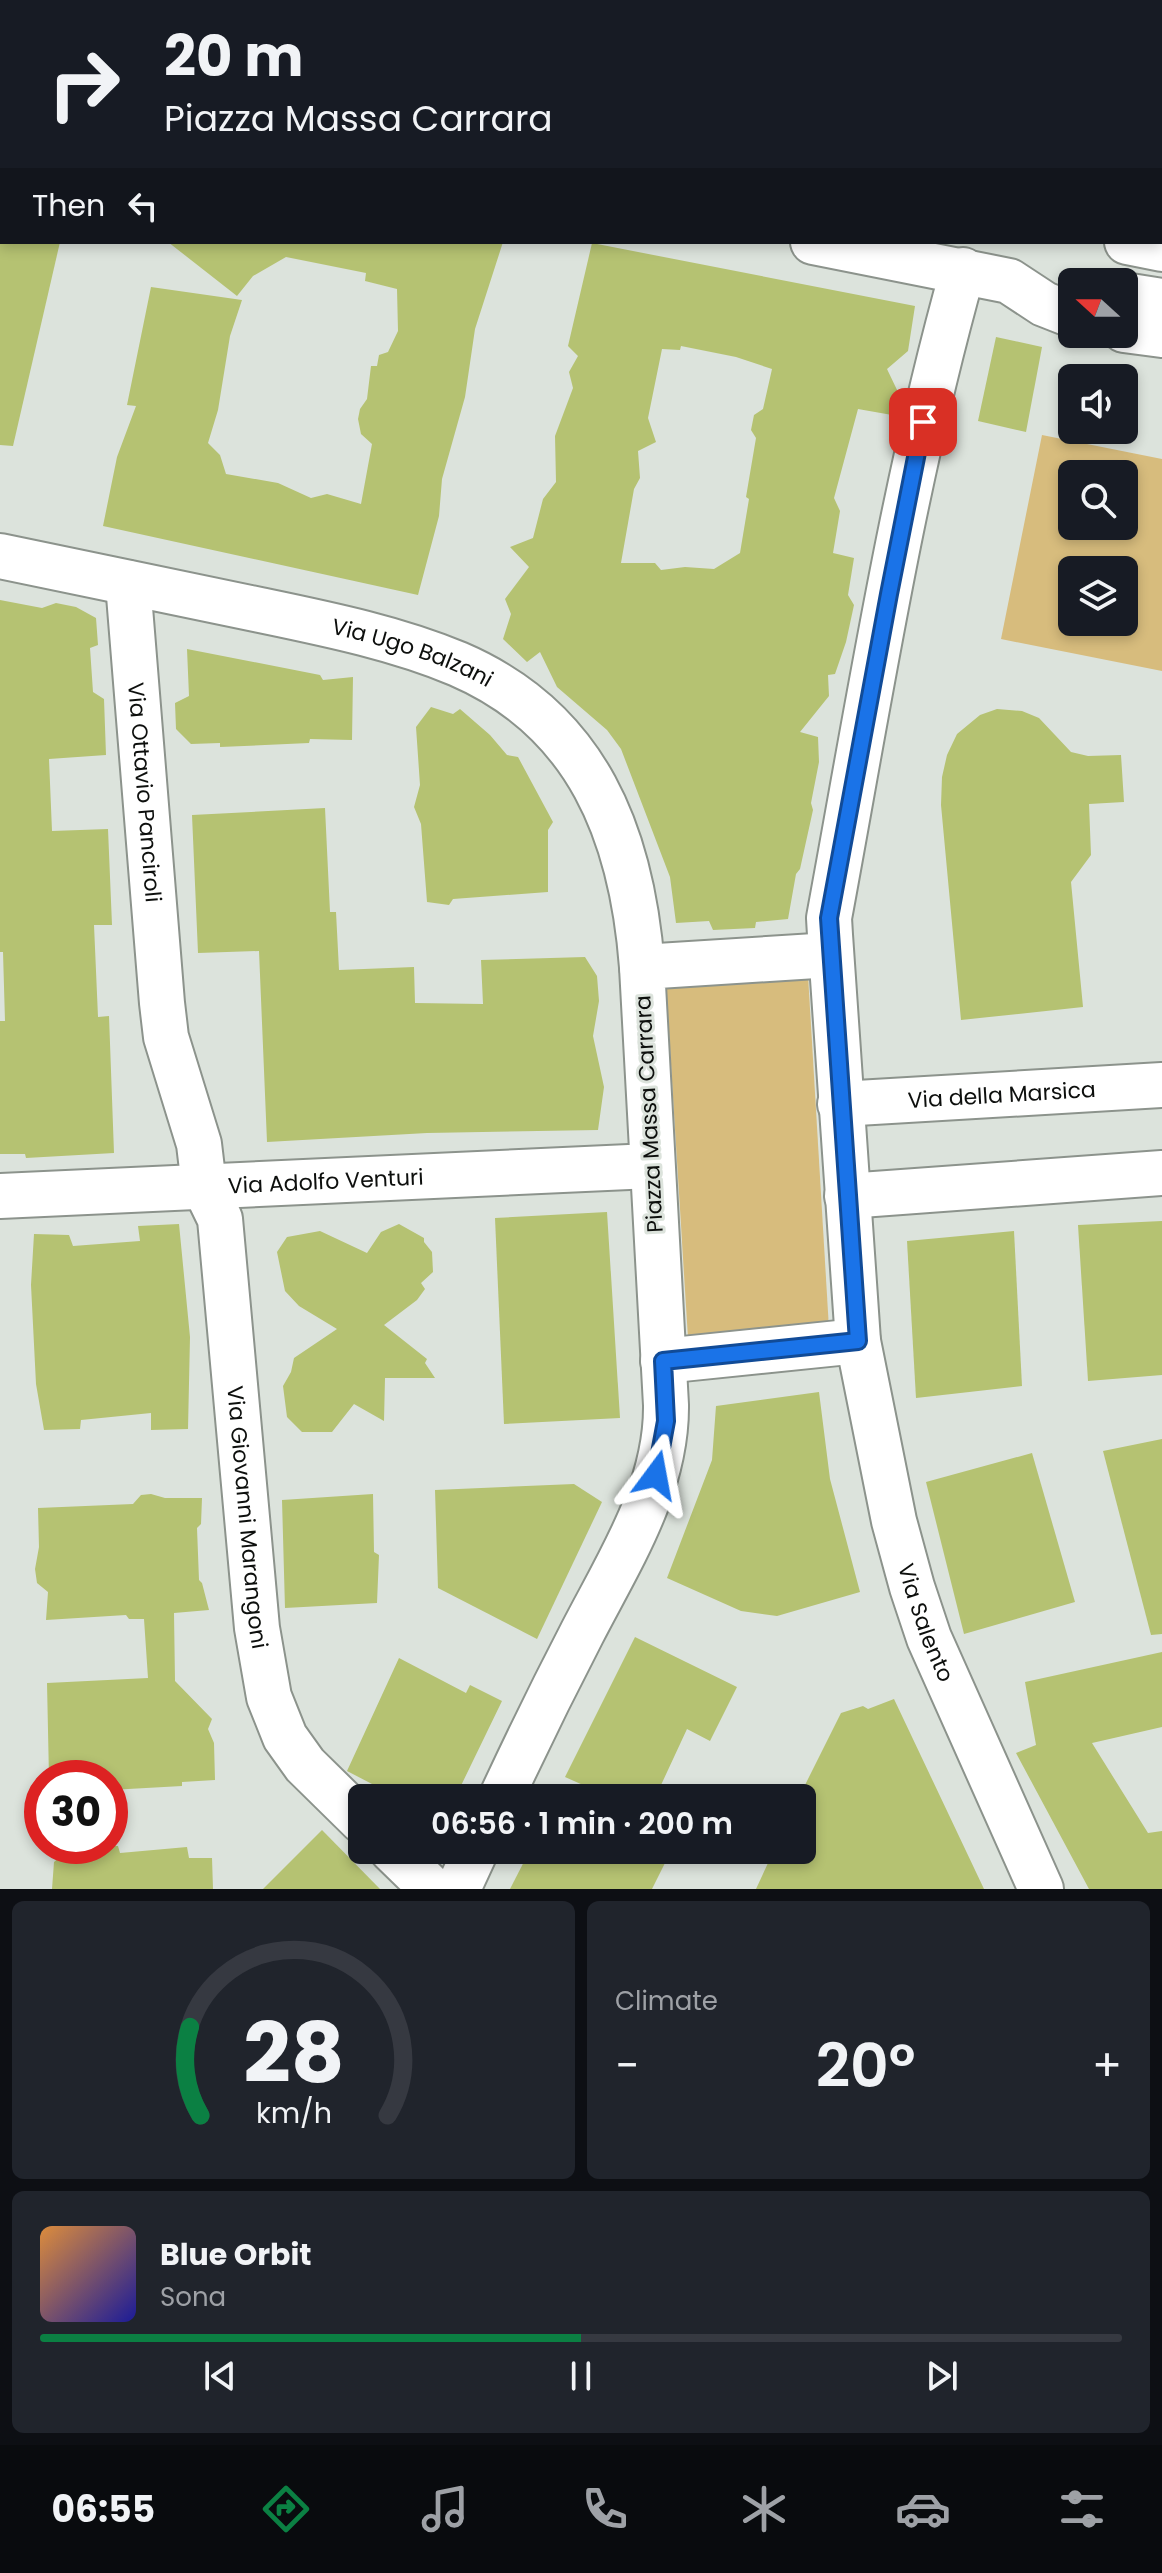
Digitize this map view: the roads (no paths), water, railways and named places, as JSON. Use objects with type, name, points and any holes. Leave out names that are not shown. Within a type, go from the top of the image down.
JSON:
[{"type":"street","points":[[824,244],[1009,281],[1058,286]]},
{"type":"street","points":[[1137,244],[1162,249]]},
{"type":"street","points":[[663,1361],[858,1341],[829,918],[923,422],[963,270]]},
{"type":"street","points":[[1009,281],[1058,310]]},
{"type":"street","points":[[1138,297],[1162,301]]},
{"type":"street","points":[[1138,332],[1162,335]]},
{"type":"street","name":"Via Ugo Balzani","points":[[0,556],[312,621],[398,643],[460,665],[515,697],[566,745],[603,800],[617,831],[630,878],[642,967]]},
{"type":"street","name":"Via Ottavio Panciroli","points":[[128,583],[166,1037],[199,1144],[204,1186]]},
{"type":"street","name":"Piazza Massa Carrara","points":[[508,1784],[630,1542],[651,1490],[665,1434],[642,967],[831,955]]},
{"type":"street","name":"Via della Marsica","points":[[840,1104],[1162,1085]]},
{"type":"street","name":"Via Adolfo Venturi","points":[[0,1196],[651,1166]]},
{"type":"street","points":[[847,1196],[1162,1173]]},
{"type":"street","name":"Via Giovanni Marangoni","points":[[204,1186],[220,1219],[257,1628],[269,1697],[285,1737],[305,1765],[348,1807]]},
{"type":"street","name":"Via Salento","points":[[858,1341],[894,1521],[912,1587],[944,1675],[1041,1889]]},
{"type":"street","points":[[406,1864],[432,1889]]},
{"type":"street","points":[[458,1889],[470,1864]]}]
